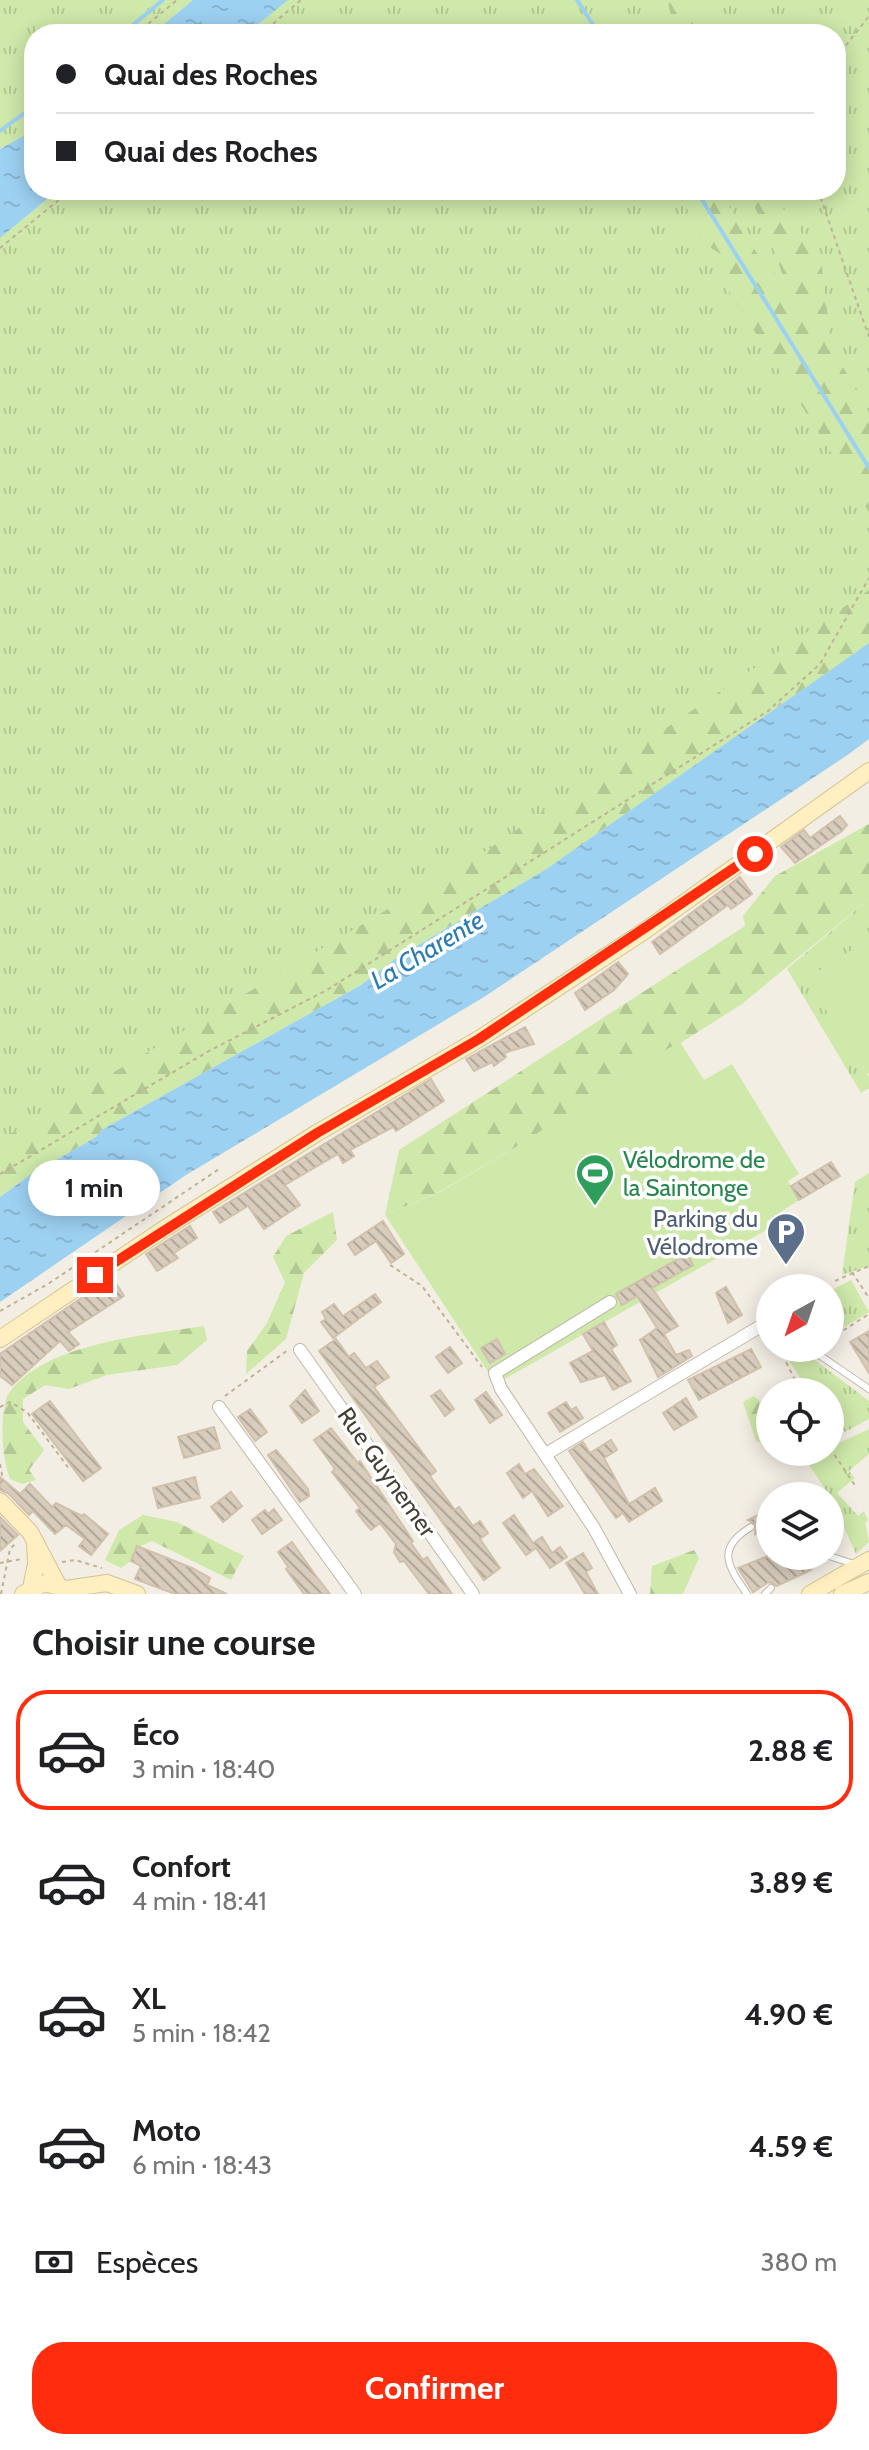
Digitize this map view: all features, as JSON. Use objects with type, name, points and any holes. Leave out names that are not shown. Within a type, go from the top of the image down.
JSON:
[{"type":"street","points":[[0,1339],[167,1227],[317,1133],[479,1039],[643,932],[869,771]]},
{"type":"street","points":[[610,1302],[495,1373],[501,1389],[594,1528],[630,1594]]},
{"type":"street","points":[[546,1454],[756,1328]]},
{"type":"street","name":"Rue Guynemer","points":[[300,1350],[473,1594]]},
{"type":"street","points":[[219,1407],[355,1594]]},
{"type":"street","points":[[0,1501],[65,1589]]},
{"type":"street","points":[[25,1592],[36,1564],[29,1538]]},
{"type":"street","points":[[810,1594],[865,1563]]},
{"type":"street","points":[[842,1594],[869,1582]]},
{"type":"street","points":[[25,1592],[45,1583],[65,1589],[107,1583],[135,1593]]},
{"type":"street","points":[[105,1594],[135,1593]]},
{"type":"lane","points":[[829,1362],[869,1389]]},
{"type":"lane","points":[[747,1594],[731,1570],[727,1552],[734,1537],[751,1527]]},
{"type":"lane","points":[[844,1559],[865,1563]]},
{"type":"path","points":[[148,24],[177,0]]},
{"type":"path","points":[[273,24],[301,0]]},
{"type":"path","points":[[846,45],[869,16]]},
{"type":"path","points":[[0,248],[59,200]]},
{"type":"path","points":[[821,200],[869,337]]},
{"type":"path","points":[[0,1174],[209,1051],[327,990],[768,711],[820,664],[869,578]]},
{"type":"path","points":[[0,1311],[48,1284],[219,1169]]},
{"type":"path","points":[[390,1265],[422,1286],[484,1370]]},
{"type":"path","points":[[844,1276],[869,1266]]},
{"type":"path","points":[[852,1272],[869,1298]]},
{"type":"path","points":[[844,1330],[869,1314]]},
{"type":"path","points":[[219,1407],[220,1400],[290,1348],[300,1350]]},
{"type":"path","points":[[0,1407],[10,1402],[23,1408],[70,1470]]},
{"type":"path","points":[[0,1464],[3,1480],[0,1484]]},
{"type":"path","points":[[842,1466],[856,1487]]},
{"type":"path","points":[[1,1594],[10,1549],[29,1538]]},
{"type":"green space","points":[[0,0],[193,0],[164,24],[24,24],[24,136],[0,149]]},
{"type":"green space","points":[[287,0],[869,0],[869,643],[548,868],[0,1140],[0,238],[46,200],[846,200],[846,24],[258,24]]},
{"type":"green space","points":[[667,0],[687,0],[700,24],[673,24]]},
{"type":"green space","points":[[683,200],[726,200],[766,269],[784,279],[750,200],[785,200],[782,207],[821,259],[831,345],[869,414],[869,512],[718,274],[722,255],[708,246]]},
{"type":"green space","points":[[869,590],[869,643],[548,868],[395,959],[361,985],[103,1129],[96,1137],[30,1175],[0,1197],[0,1140],[484,852]]},
{"type":"green space","points":[[869,824],[869,899],[742,1004],[523,1143],[439,1192],[385,1215],[399,1150],[745,926],[743,916],[775,876]]},
{"type":"green space","points":[[869,899],[869,939],[807,979],[869,1077],[869,1088],[861,1093],[787,969]]},
{"type":"green space","points":[[869,939],[869,1073],[867,1074],[806,979]]},
{"type":"green space","name":"Vélodrome de la Saintonge","points":[[680,1042],[704,1080],[732,1064],[799,1174],[788,1181],[799,1200],[767,1221],[766,1230],[496,1384],[385,1215],[440,1192],[523,1143],[629,1070]]},
{"type":"green space","points":[[869,1173],[869,1266],[844,1274],[842,1274],[855,1182]]},
{"type":"green space","points":[[333,1212],[337,1240],[304,1273],[286,1339],[246,1374],[247,1351],[267,1323],[285,1282],[273,1257],[286,1236]]},
{"type":"green space","points":[[851,1280],[869,1312],[844,1327],[844,1284]]},
{"type":"green space","points":[[204,1326],[207,1340],[177,1365],[107,1375],[69,1389],[45,1385],[23,1399],[23,1422],[44,1450],[29,1470],[36,1480],[22,1484],[10,1479],[3,1448],[3,1416],[7,1396],[23,1378],[44,1364],[97,1344]]},
{"type":"green space","points":[[790,1362],[817,1362],[839,1378],[800,1378]]},
{"type":"green space","points":[[844,1382],[869,1401],[869,1419],[845,1432]]},
{"type":"green space","points":[[756,1398],[756,1441],[743,1402]]},
{"type":"green space","points":[[869,1429],[869,1454],[849,1471],[855,1478],[844,1487],[844,1482],[821,1482],[810,1466],[844,1466],[844,1441]]},
{"type":"green space","points":[[844,1501],[858,1516],[864,1511],[868,1520],[865,1523],[869,1542],[856,1554],[844,1527]]},
{"type":"green space","points":[[143,1515],[177,1522],[244,1556],[231,1580],[152,1541],[136,1548],[131,1561],[121,1568],[105,1560],[119,1530]]},
{"type":"green space","points":[[694,1550],[699,1558],[683,1594],[650,1594],[652,1566]]},
{"type":"water","points":[[193,0],[288,0],[258,24],[164,24]]},
{"type":"water","points":[[24,136],[24,200],[46,200],[0,238],[0,149]]},
{"type":"water","name":"La Charente","points":[[869,643],[869,739],[484,997],[186,1175],[0,1302],[0,1197],[30,1175],[96,1137],[103,1129],[361,985],[395,959],[548,868]]},
{"type":"building","points":[[840,816],[847,825],[842,831],[795,863],[781,847],[804,830],[810,838]]},
{"type":"building","points":[[740,877],[752,894],[731,909],[728,905],[660,954],[652,942]]},
{"type":"building","points":[[618,962],[628,974],[614,990],[585,1010],[575,993]]},
{"type":"building","points":[[525,1027],[534,1044],[504,1053],[506,1057],[494,1066],[492,1062],[474,1071],[466,1059]]},
{"type":"building","points":[[431,1079],[444,1101],[396,1131],[393,1127],[350,1150],[354,1156],[343,1163],[338,1154],[285,1185],[300,1205],[264,1229],[248,1206],[220,1223],[213,1212]]},
{"type":"building","points":[[831,1162],[840,1176],[799,1200],[791,1186]]},
{"type":"building","points":[[383,1221],[404,1254],[391,1263],[376,1241],[355,1255],[348,1244]]},
{"type":"building","points":[[190,1226],[197,1238],[174,1253],[178,1258],[157,1271],[146,1254]]},
{"type":"building","points":[[687,1254],[693,1265],[652,1288],[678,1326],[664,1334],[676,1355],[689,1350],[692,1356],[658,1377],[640,1340],[657,1328],[637,1296],[622,1305],[616,1294]]},
{"type":"building","points":[[112,1277],[124,1296],[68,1332],[79,1344],[69,1351],[60,1341],[12,1385],[0,1376],[0,1354]]},
{"type":"building","points":[[726,1287],[742,1315],[728,1323],[716,1293]]},
{"type":"building","points":[[375,1294],[381,1302],[333,1338],[321,1322],[326,1319],[322,1312],[334,1304],[343,1316]]},
{"type":"building","points":[[604,1322],[617,1345],[611,1349],[631,1381],[613,1390],[605,1375],[581,1382],[570,1363],[593,1351],[583,1334]]},
{"type":"building","points":[[869,1331],[869,1373],[850,1342]]},
{"type":"building","points":[[336,1339],[349,1357],[354,1353],[366,1368],[377,1361],[389,1377],[374,1387],[436,1471],[430,1476],[455,1510],[459,1507],[473,1526],[480,1521],[488,1533],[480,1539],[500,1568],[484,1580],[319,1351]]},
{"type":"building","points":[[497,1339],[505,1354],[490,1363],[481,1348]]},
{"type":"building","points":[[450,1347],[462,1363],[448,1373],[436,1357]]},
{"type":"building","points":[[751,1349],[761,1367],[699,1400],[688,1380]]},
{"type":"building","points":[[305,1390],[319,1411],[302,1423],[290,1406]]},
{"type":"building","points":[[440,1390],[454,1409],[445,1416],[431,1396]]},
{"type":"building","points":[[486,1392],[502,1415],[490,1423],[475,1400]]},
{"type":"building","points":[[686,1398],[697,1417],[674,1430],[663,1413]]},
{"type":"building","points":[[50,1401],[101,1468],[83,1481],[32,1414]]},
{"type":"building","points":[[566,1402],[571,1410],[576,1407],[583,1418],[560,1432],[548,1413]]},
{"type":"building","points":[[250,1409],[267,1432],[255,1441],[238,1417]]},
{"type":"building","points":[[214,1427],[220,1448],[184,1458],[178,1437]]},
{"type":"building","points":[[331,1428],[358,1463],[360,1461],[413,1541],[411,1543],[423,1560],[427,1557],[452,1594],[429,1594],[404,1561],[400,1562],[394,1552],[396,1544],[380,1523],[371,1530],[364,1522],[356,1511],[360,1508],[332,1472],[335,1469],[314,1440]]},
{"type":"building","points":[[611,1440],[617,1450],[604,1458],[629,1504],[655,1488],[662,1501],[629,1522],[623,1513],[616,1518],[569,1451],[583,1442],[590,1453]]},
{"type":"building","points":[[276,1450],[308,1489],[309,1496],[300,1502],[268,1455]]},
{"type":"building","points":[[519,1464],[525,1474],[534,1469],[563,1506],[548,1516],[532,1491],[523,1498],[507,1473]]},
{"type":"building","points":[[0,1477],[20,1494],[30,1484],[52,1507],[56,1503],[82,1516],[84,1514],[108,1534],[91,1555],[79,1546],[85,1539],[66,1525],[55,1534],[33,1511],[29,1515],[8,1493],[0,1490]]},
{"type":"building","points":[[195,1477],[200,1498],[158,1508],[153,1488]]},
{"type":"building","points":[[231,1492],[242,1506],[223,1522],[211,1507]]},
{"type":"building","points":[[274,1509],[282,1520],[262,1534],[252,1520],[265,1510],[268,1514]]},
{"type":"building","points":[[514,1515],[533,1543],[542,1537],[552,1553],[560,1547],[567,1557],[550,1568],[536,1548],[526,1555],[503,1523]]},
{"type":"building","points":[[0,1517],[18,1535],[0,1551]]},
{"type":"building","points":[[292,1542],[330,1594],[304,1594],[278,1552]]},
{"type":"building","points":[[137,1546],[192,1568],[210,1578],[207,1585],[227,1594],[175,1594],[135,1579],[141,1566],[131,1561]]},
{"type":"building","points":[[583,1553],[592,1568],[586,1572],[598,1594],[585,1594],[566,1563]]},
{"type":"building","points":[[756,1561],[756,1570],[811,1570],[777,1586],[769,1582],[753,1592],[738,1568]]},
{"type":"waterway","points":[[134,24],[163,0]]},
{"type":"waterway","points":[[577,0],[593,24]]},
{"type":"waterway","points":[[0,131],[24,113]]},
{"type":"waterway","points":[[702,200],[869,468]]},
{"type":"place","name":"Vélodrome de la Saintonge","points":[[595,1207]]},
{"type":"place","name":"Parking du Vélodrome","points":[[786,1266]]},
{"type":"route","points":[[95,1275],[317,1133],[479,1039],[643,932],[755,854]]}]
